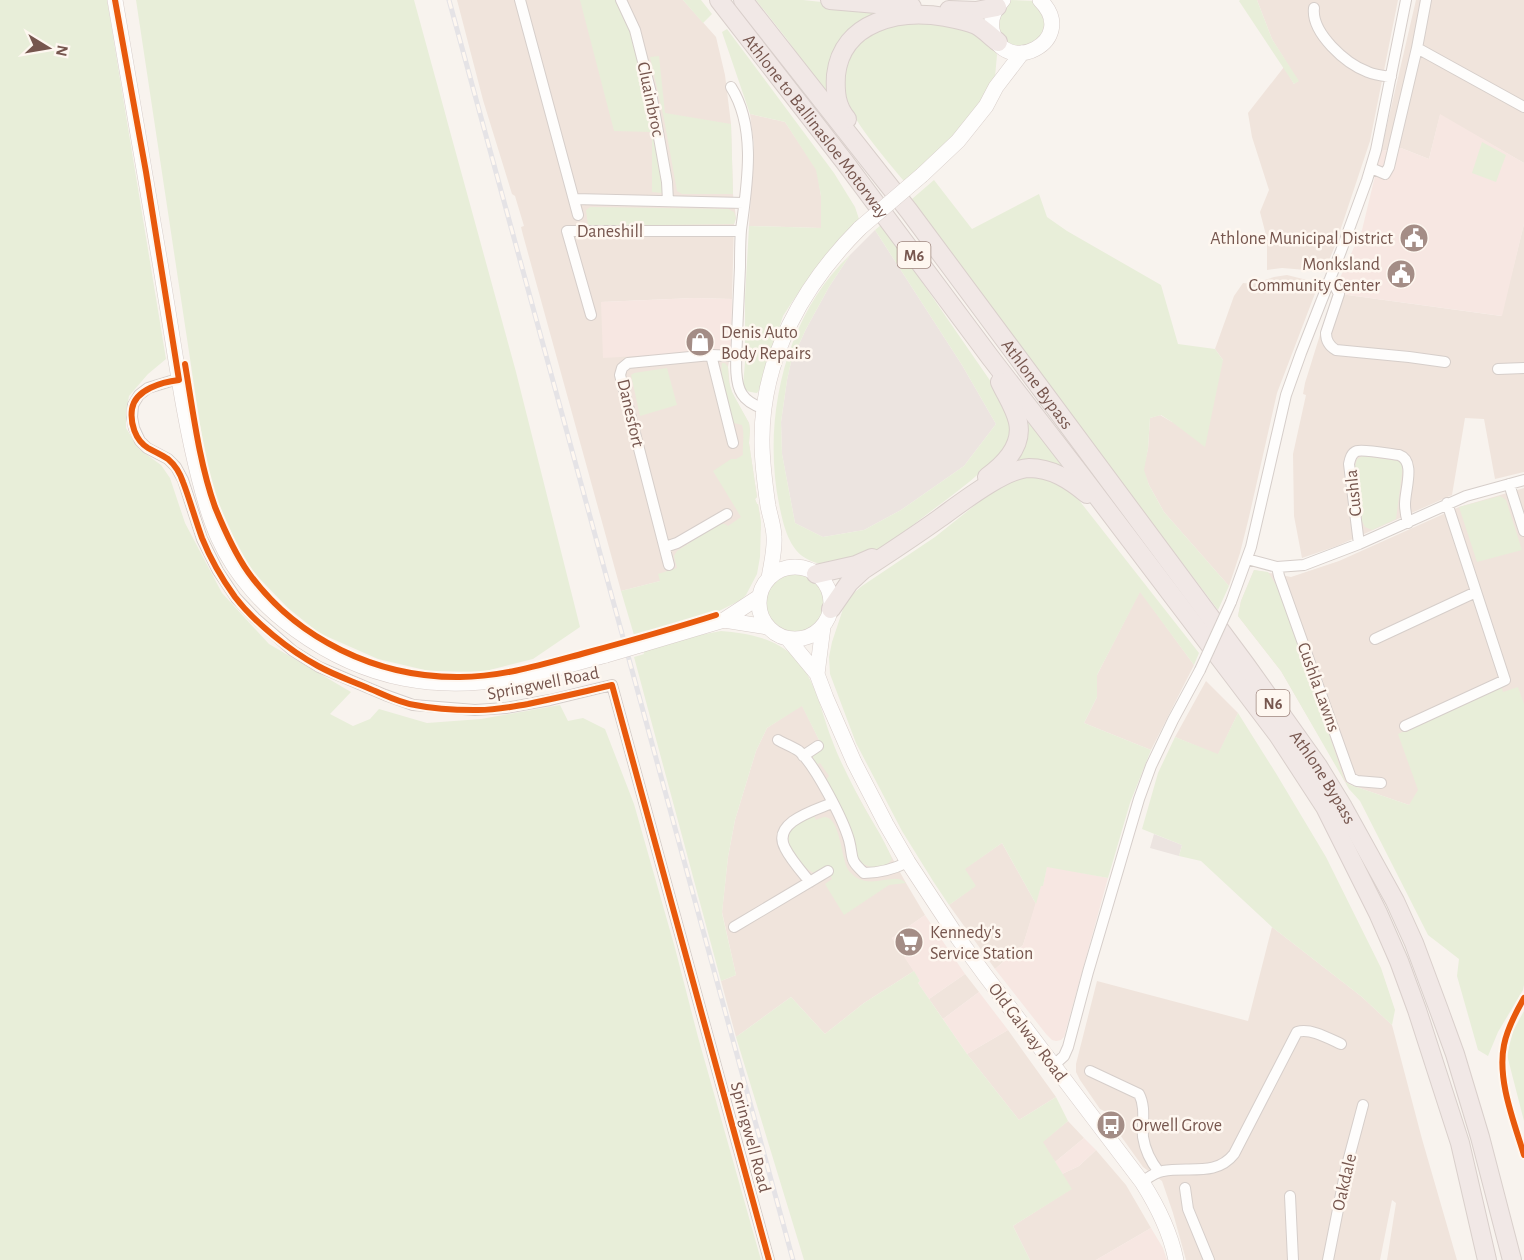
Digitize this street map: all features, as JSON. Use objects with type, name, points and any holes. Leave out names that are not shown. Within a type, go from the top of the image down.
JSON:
[{"type":"highway","name":"Athlone to Ballinasloe Motorway","points":[[718,0],[844,160],[1107,510]]},
{"type":"highway","name":"Athlone to Ballinasloe Motorway","points":[[743,0],[909,211]]},
{"type":"highway","points":[[830,0],[963,11],[976,11],[1000,3]]},
{"type":"highway","points":[[909,211],[889,171],[844,115],[837,102],[838,63],[845,48],[855,35],[881,20],[899,15],[916,14],[960,19],[978,26],[1000,44]]},
{"type":"highway","name":"Athlone Bypass","points":[[909,211],[1252,674],[1318,766],[1343,807],[1395,901],[1440,1010],[1480,1137],[1512,1260]]},
{"type":"highway","points":[[816,574],[856,565],[879,555],[996,470],[1010,456],[1019,430],[1017,419],[990,357]]},
{"type":"highway","points":[[831,609],[849,583],[863,570],[986,486],[1015,471],[1028,468],[1041,470],[1069,480],[1107,510]]},
{"type":"highway","name":"Athlone Bypass","points":[[1107,510],[1278,735],[1325,807],[1378,913],[1413,1000],[1460,1143],[1487,1260]]},
{"type":"main road","points":[[115,0],[146,172],[190,444],[204,497],[219,540],[238,571],[258,597],[281,619],[312,642],[365,669],[412,681],[460,683],[524,676],[606,655],[724,620],[759,597]]},
{"type":"main road","points":[[1000,3],[992,18],[994,35],[1008,50],[1022,53],[1038,48],[1049,35],[1050,16],[1040,0]]},
{"type":"main road","points":[[996,87],[1001,68],[1000,44]]},
{"type":"main road","points":[[769,578],[775,538],[761,441],[764,409],[778,349],[798,306],[829,261],[860,228],[958,141],[986,106],[996,87],[1022,53]]},
{"type":"main road","points":[[775,538],[796,567]]},
{"type":"main road","points":[[796,567],[809,570],[825,583],[830,594],[831,609],[823,627],[810,637],[798,640],[788,639],[767,627],[761,617],[759,605],[761,590],[769,578],[780,570],[796,567]]},
{"type":"main road","points":[[724,620],[767,627]]},
{"type":"main road","points":[[818,674],[823,627]]},
{"type":"main road","points":[[788,639],[818,674]]},
{"type":"main road","name":"Old Galway Road","points":[[818,674],[854,762],[908,862],[967,950],[1142,1182],[1164,1220],[1176,1260]]},
{"type":"street","points":[[520,0],[578,215]]},
{"type":"street","name":"Cluainbroc","points":[[621,0],[635,30],[651,93],[667,182],[668,201]]},
{"type":"street","points":[[1054,1065],[1064,1056],[1068,1047],[1122,854],[1151,766],[1232,602],[1247,559],[1286,395],[1371,168],[1406,0]]},
{"type":"street","points":[[1371,168],[1385,174],[1389,166],[1418,48],[1426,0]]},
{"type":"street","points":[[1314,8],[1315,23],[1323,38],[1352,65],[1368,73],[1391,77]]},
{"type":"street","points":[[1418,48],[1524,107]]},
{"type":"street","points":[[731,87],[736,95],[745,126],[747,162],[741,231],[738,382],[742,395],[764,409]]},
{"type":"street","points":[[574,199],[744,203]]},
{"type":"street","name":"Daneshill","points":[[591,315],[567,231],[741,231]]},
{"type":"street","points":[[1329,281],[1334,284],[1339,294],[1326,333],[1326,339],[1331,347],[1336,350],[1445,363]]},
{"type":"street","points":[[711,355],[733,443]]},
{"type":"street","name":"Danesfort","points":[[669,565],[620,375],[622,368],[628,363],[711,355],[737,356]]},
{"type":"street","points":[[1498,369],[1524,369]]},
{"type":"street","name":"Springwell Road","points":[[179,380],[148,388],[139,395],[133,405],[134,429],[140,441],[147,448],[168,459],[176,467],[183,480],[202,539],[218,571],[236,598],[293,651],[319,667],[413,705],[475,710],[506,708],[612,685],[769,1260]]},
{"type":"street","name":"Cushla","points":[[1359,544],[1349,464],[1356,451],[1399,455],[1406,459],[1408,468],[1404,504],[1408,523]]},
{"type":"street","name":"Cushla","points":[[1247,559],[1277,567],[1304,565],[1408,523],[1447,503],[1524,480]]},
{"type":"street","points":[[1509,484],[1524,531]]},
{"type":"street","points":[[1405,726],[1506,685],[1447,503]]},
{"type":"street","points":[[665,547],[677,543],[727,514]]},
{"type":"street","name":"Cushla Lawns","points":[[1277,567],[1351,778],[1357,781],[1381,783]]},
{"type":"street","points":[[1375,639],[1476,592]]},
{"type":"street","points":[[778,740],[803,756],[825,789],[849,840],[854,863],[864,873],[898,867],[908,862]]},
{"type":"street","points":[[803,756],[818,746]]},
{"type":"street","points":[[810,882],[783,846],[782,838],[786,827],[796,818],[832,803]]},
{"type":"street","points":[[734,927],[828,871]]},
{"type":"street","points":[[1142,1182],[1159,1172],[1212,1168],[1221,1166],[1229,1160],[1297,1032],[1304,1030],[1313,1032],[1341,1044]]},
{"type":"street","points":[[1090,1071],[1139,1094],[1142,1101],[1144,1142],[1159,1172]]},
{"type":"street","name":"Oakdale","points":[[1328,1260],[1344,1179],[1363,1105]]},
{"type":"street","points":[[1185,1188],[1188,1209],[1209,1260]]},
{"type":"street","points":[[1290,1196],[1293,1260]]},
{"type":"shaded area","points":[[457,0],[683,0],[716,37],[725,75],[731,124],[736,218],[732,299],[694,298],[601,302],[706,352],[731,349],[728,367],[730,387],[749,423],[749,443],[757,497],[755,499],[758,504],[761,530],[664,580],[621,591],[523,235],[521,227],[524,226],[483,100]]},
{"type":"shaded area","points":[[1257,0],[1398,0],[1370,141],[1325,270],[1282,268],[1267,270],[1267,239],[1260,212],[1269,190],[1252,137],[1248,113],[1284,67],[1294,84],[1298,81],[1272,39]]},
{"type":"shaded area","points":[[1416,0],[1524,0],[1524,163],[1440,115],[1429,159],[1401,148],[1381,151]]},
{"type":"shaded area","points":[[750,114],[785,122],[817,170],[821,196],[821,228],[749,226],[754,145]]},
{"type":"shaded area","points":[[1440,114],[1524,163],[1524,224],[1502,316],[1333,293],[1362,230],[1381,151],[1401,148],[1429,159]]},
{"type":"shaded area","points":[[1524,224],[1524,472],[1495,479],[1484,419],[1465,418],[1452,495],[1337,546],[1302,558],[1294,516],[1293,454],[1306,395],[1303,394],[1305,383],[1333,293],[1501,316]]},
{"type":"shaded area","points":[[875,230],[962,365],[996,424],[964,466],[901,510],[864,530],[823,537],[795,523],[782,454],[781,422],[787,380],[791,362],[829,287],[850,255]]},
{"type":"shaded area","points":[[1287,275],[1319,283],[1277,393],[1249,517],[1229,586],[1164,512],[1149,485],[1143,470],[1148,449],[1150,418],[1160,415],[1172,422],[1223,360],[1215,349],[1234,296],[1243,283],[1252,284]]},
{"type":"shaded area","points":[[694,298],[732,299],[731,349],[603,358],[601,302]]},
{"type":"shaded area","points":[[1524,488],[1524,727],[1409,805],[1345,782],[1281,671],[1238,616],[1241,601],[1254,570],[1291,577],[1339,561],[1459,507]]},
{"type":"shaded area","points":[[1140,591],[1194,665],[1151,750],[1084,723],[1097,697],[1097,675]]},
{"type":"shaded area","points":[[1206,681],[1238,713],[1218,755],[1175,737]]},
{"type":"shaded area","points":[[802,705],[823,748],[857,794],[925,915],[892,938],[914,971],[864,1003],[825,1034],[791,997],[736,1037],[721,981],[736,975],[722,912],[735,820],[756,751],[767,728]]},
{"type":"shaded area","points":[[1154,834],[1182,845],[1179,856],[1150,848]]},
{"type":"shaded area","points":[[1002,843],[1036,904],[1023,945],[995,969],[949,905],[975,886],[964,869]]},
{"type":"shaded area","points":[[1047,866],[1108,878],[1064,1037],[1056,1041],[1046,1034],[995,969],[1023,945]]},
{"type":"shaded area","points":[[925,915],[965,974],[929,999],[892,938]]},
{"type":"shaded area","points":[[1272,927],[1362,997],[1392,1025],[1457,1260],[1387,1260],[1396,1203],[1392,1200],[1380,1260],[1186,1260],[1162,1181],[1143,1167],[1118,1132],[1115,1121],[1100,1109],[1080,1080],[1076,1072],[1076,1064],[1097,981],[1248,1021]]},
{"type":"shaded area","points":[[965,974],[979,992],[943,1019],[929,999]]},
{"type":"shaded area","points":[[979,992],[1008,1030],[967,1054],[943,1019]]},
{"type":"shaded area","points":[[1008,1030],[1056,1097],[1019,1120],[967,1054]]},
{"type":"shaded area","points":[[1068,1121],[1084,1138],[1055,1162],[1042,1142]]},
{"type":"shaded area","points":[[1084,1138],[1096,1150],[1079,1166],[1062,1174],[1055,1162]]},
{"type":"shaded area","name":"Orwell Grove","points":[[1096,1150],[1126,1185],[1151,1228],[1096,1260],[1030,1260],[1013,1226],[1071,1189],[1062,1174],[1079,1166]]},
{"type":"shaded area","points":[[1151,1228],[1167,1260],[1096,1260]]},
{"type":"green space","points":[[0,0],[107,0],[166,359],[148,374],[129,396],[126,428],[139,449],[161,465],[170,478],[185,523],[222,593],[269,644],[351,692],[330,714],[353,726],[370,719],[379,709],[427,723],[481,719],[560,705],[568,721],[583,718],[605,729],[634,804],[761,1260],[0,1260]]},
{"type":"green space","points":[[136,0],[414,0],[516,372],[580,627],[533,659],[482,672],[429,671],[378,659],[319,633],[288,608],[242,557],[213,491],[200,425]]},
{"type":"green space","points":[[580,0],[618,0],[631,29],[645,80],[664,192],[662,193],[652,192],[652,132],[614,131]]},
{"type":"green space","points":[[683,0],[701,0],[712,14],[703,23]]},
{"type":"green space","points":[[756,0],[803,0],[887,9],[857,28],[834,104]]},
{"type":"green space","points":[[1010,0],[1034,1],[1046,21],[1041,37],[1028,46],[1012,45],[1005,41],[997,27],[999,12]]},
{"type":"green space","points":[[1240,0],[1257,0],[1272,39],[1299,81],[1294,84]]},
{"type":"green space","points":[[901,21],[968,28],[992,45],[997,55],[995,77],[988,93],[961,131],[904,181],[861,126],[847,103],[844,93],[848,62],[860,40],[873,30]]},
{"type":"green space","points":[[727,29],[834,173],[855,207],[859,219],[831,248],[783,316],[762,386],[757,393],[747,391],[743,386],[749,226],[821,228],[821,196],[816,170],[785,122],[750,114],[722,32]]},
{"type":"green space","points":[[659,56],[665,113],[731,124],[733,194],[682,194],[677,191],[650,57]]},
{"type":"green space","points":[[1482,142],[1506,155],[1496,182],[1472,173]]},
{"type":"green space","points":[[934,180],[972,229],[1039,194],[1047,217],[1161,285],[1178,344],[1215,349],[1223,360],[1205,447],[1161,415],[1150,418],[1144,470],[1149,485],[1164,512],[1229,586],[1218,610],[986,303],[912,199]]},
{"type":"green space","points":[[590,207],[728,209],[734,212],[736,218],[734,224],[588,226],[586,210]]},
{"type":"green space","points":[[882,224],[1009,408],[1012,436],[996,459],[886,546],[874,553],[857,558],[830,564],[818,563],[807,559],[795,549],[782,519],[775,471],[774,438],[777,404],[794,338],[809,308],[828,280],[850,255],[806,329],[791,362],[787,380],[781,422],[782,454],[795,523],[823,537],[864,530],[901,510],[964,466],[996,424],[962,365],[875,230]]},
{"type":"green space","points":[[722,363],[728,367],[732,392],[749,423],[749,443],[757,497],[755,499],[761,522],[757,574],[741,600],[717,612],[634,635],[621,591],[660,581],[658,574],[677,568],[674,556],[677,551],[719,524],[728,526],[741,517],[713,471],[731,459],[743,455],[742,425],[733,421],[723,383]]},
{"type":"green space","points":[[667,368],[677,405],[640,416],[631,375]]},
{"type":"green space","points":[[1025,414],[1073,470],[1005,468]]},
{"type":"green space","points":[[1363,456],[1399,461],[1403,466],[1396,519],[1372,530],[1365,527],[1362,521],[1355,466],[1357,459]]},
{"type":"green space","points":[[1045,476],[1071,490],[1199,653],[1194,665],[1140,592],[1097,675],[1097,697],[1084,723],[1151,750],[1130,803],[1108,878],[1047,867],[1036,904],[1002,843],[965,869],[976,886],[949,905],[902,831],[856,743],[830,674],[829,657],[832,642],[844,606],[849,597],[862,586],[935,537],[999,486],[1013,478]]},
{"type":"green space","points":[[1500,496],[1506,500],[1522,550],[1477,562],[1459,507]]},
{"type":"green space","points":[[1254,570],[1268,572],[1276,585],[1279,584],[1345,782],[1351,785],[1409,805],[1418,790],[1398,734],[1501,685],[1503,692],[1518,687],[1524,704],[1524,985],[1498,1032],[1488,1056],[1478,1050],[1457,976],[1459,959],[1428,935],[1360,801],[1349,789],[1281,671],[1238,616],[1241,601]]},
{"type":"green space","points":[[796,572],[814,578],[822,586],[828,604],[822,622],[814,630],[796,636],[778,630],[770,622],[764,604],[770,586],[778,578]]},
{"type":"green space","points":[[721,631],[750,635],[779,645],[794,657],[808,675],[834,746],[859,799],[892,859],[881,867],[858,862],[825,781],[829,776],[820,763],[814,766],[814,755],[823,748],[802,706],[767,728],[756,751],[735,820],[728,857],[722,913],[736,975],[721,981],[634,657],[644,654],[643,650]]},
{"type":"green space","points":[[1238,713],[1326,857],[1381,968],[1395,1010],[1392,1025],[1362,997],[1272,927],[1201,861],[1179,856],[1182,845],[1142,829],[1158,773],[1175,737],[1218,754]]},
{"type":"green space","points":[[814,816],[816,820],[825,817],[830,819],[834,824],[846,866],[856,878],[864,881],[895,879],[906,883],[889,885],[844,915],[825,884],[832,879],[828,869],[815,873],[809,870],[798,860],[790,847],[789,834],[793,828]]},
{"type":"green space","points":[[914,971],[920,981],[918,983],[967,1054],[1019,1120],[1056,1097],[1068,1121],[1043,1142],[1072,1189],[1013,1226],[1030,1260],[804,1260],[736,1037],[791,997],[825,1034],[864,1003]]},
{"type":"green space","points":[[1524,1011],[1524,1121],[1507,1055],[1513,1031]]},
{"type":"railway","points":[[449,0],[793,1260]]},
{"type":"cycle path","points":[[115,0],[146,172],[179,380],[158,385],[138,396],[132,409],[133,425],[137,436],[143,445],[168,459],[177,469],[205,546],[235,597],[273,635],[307,660],[324,669],[403,702],[452,709],[481,710],[508,707],[612,685],[769,1260]]},
{"type":"cycle path","points":[[185,364],[205,472],[215,507],[234,548],[248,572],[267,596],[314,635],[341,650],[369,662],[429,676],[476,676],[539,665],[716,615]]},
{"type":"cycle path","points":[[1524,998],[1507,1033],[1502,1058],[1511,1115],[1524,1155]]},
{"type":"place","name":"Athlone Municipal District","points":[[1414,238]]},
{"type":"place","name":"Monksland Community Center","points":[[1401,274]]},
{"type":"place","name":"Denis Auto Body Repairs","points":[[700,342]]},
{"type":"place","name":"Kennedy's Service Station","points":[[909,942]]},
{"type":"place","name":"Orwell Grove","points":[[1111,1125]]}]
